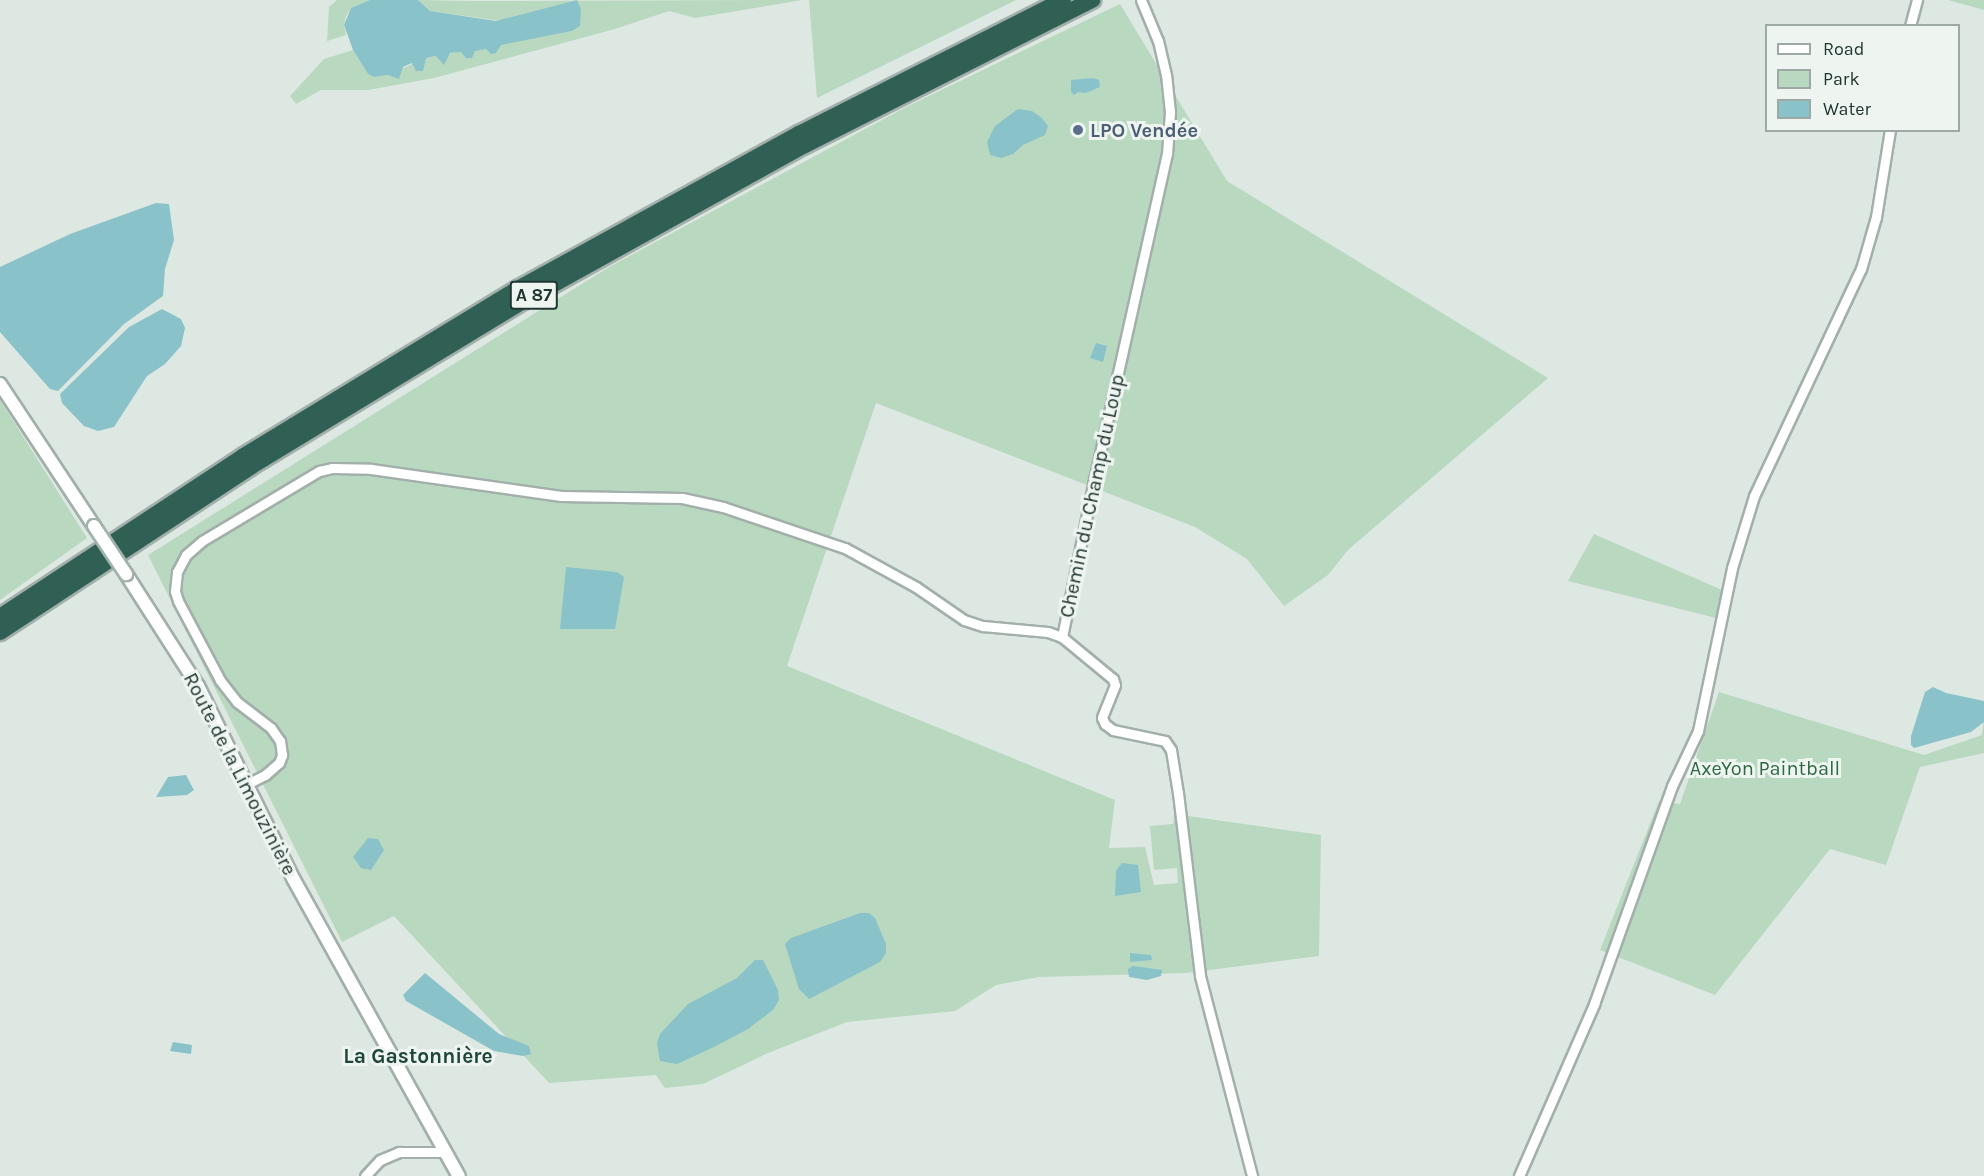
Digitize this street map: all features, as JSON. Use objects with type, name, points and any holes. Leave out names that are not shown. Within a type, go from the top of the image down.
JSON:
[{"type":"highway","name":"A 87","points":[[0,617],[271,439],[509,295],[790,139],[1063,0]]},
{"type":"highway","name":"A 87","points":[[0,632],[250,467],[544,289],[814,140],[1092,0]]},
{"type":"street","name":"Chemin du Champ du Loup","points":[[1062,637],[1082,532],[1160,194],[1170,130],[1163,58],[1142,0]]},
{"type":"street","points":[[1911,24],[1917,0]]},
{"type":"street","points":[[1518,1176],[1594,1004],[1672,786],[1698,731],[1732,568],[1755,496],[1862,269],[1876,218],[1890,132]]},
{"type":"street","name":"Route de la Limouzinière","points":[[0,384],[194,679],[294,880],[459,1176]]},
{"type":"street","points":[[247,784],[279,763],[282,748],[271,728],[229,694],[184,615],[178,602],[175,581],[181,564],[193,548],[312,474],[332,468],[371,469],[561,496],[664,496],[723,507],[860,555],[916,587],[964,620],[983,626],[1048,632],[1062,637],[1113,679],[1115,685],[1102,718],[1104,724],[1113,730],[1165,741],[1171,750],[1192,899],[1200,976],[1252,1176]]},
{"type":"street","points":[[365,1176],[380,1160],[399,1152],[446,1152]]},
{"type":"green space","points":[[337,0],[370,0],[351,8],[344,25],[346,35],[327,41],[329,7]]},
{"type":"green space","points":[[418,0],[802,0],[695,18],[669,11],[615,29],[434,78],[368,90],[321,90],[296,104],[290,96],[324,59],[353,50],[368,74],[374,77],[388,75],[426,58],[572,31],[430,11]]},
{"type":"green space","points":[[809,0],[1016,0],[817,98]]},
{"type":"green space","points":[[1948,0],[1984,0],[1984,10]]},
{"type":"green space","points":[[1120,4],[1227,181],[1548,378],[1348,550],[1328,575],[1284,606],[1247,559],[1195,527],[876,403],[787,666],[1115,800],[1109,848],[1145,847],[1154,885],[1178,883],[1177,868],[1154,870],[1150,826],[1173,824],[1174,814],[1321,835],[1319,956],[1186,973],[1039,977],[996,985],[955,1011],[847,1022],[768,1053],[703,1084],[665,1088],[656,1075],[549,1083],[394,916],[342,942],[148,555],[609,267],[906,107]]},
{"type":"green space","points":[[0,400],[87,538],[0,600]]},
{"type":"green space","points":[[1594,534],[1722,590],[1716,618],[1568,581]]},
{"type":"green space","name":"AxeYon Paintball","points":[[1719,692],[1924,755],[1982,735],[1984,717],[1984,753],[1920,767],[1886,865],[1830,849],[1715,995],[1600,950],[1659,801],[1680,804]]},
{"type":"water","points":[[370,0],[418,0],[430,11],[496,21],[577,0],[581,9],[580,26],[572,31],[501,45],[496,53],[491,54],[486,49],[475,51],[472,58],[466,58],[461,52],[450,53],[444,65],[436,56],[426,58],[423,71],[416,71],[412,63],[403,67],[399,79],[388,75],[374,77],[368,74],[353,50],[344,25],[351,8]]},
{"type":"water","points":[[1093,78],[1099,80],[1100,87],[1086,93],[1078,92],[1074,95],[1071,92],[1071,80]]},
{"type":"water","points":[[1018,109],[1032,111],[1042,118],[1048,126],[1045,135],[1023,145],[1013,154],[1001,158],[990,155],[987,142],[995,126]]},
{"type":"water","points":[[156,203],[169,204],[174,240],[165,269],[163,296],[124,324],[58,391],[50,389],[0,332],[0,267],[70,234]]},
{"type":"water","points":[[162,309],[181,319],[185,328],[181,346],[165,364],[147,376],[114,427],[98,431],[84,426],[62,403],[60,394],[129,327]]},
{"type":"water","points":[[1096,343],[1107,346],[1103,362],[1090,358]]},
{"type":"water","points":[[566,567],[617,572],[624,577],[615,629],[560,629]]},
{"type":"water","points":[[1933,687],[1946,693],[1984,701],[1984,722],[1971,732],[1914,748],[1911,745],[1911,736],[1925,692]]},
{"type":"water","points":[[186,775],[194,790],[187,795],[156,797],[168,777]]},
{"type":"water","points":[[368,838],[378,839],[384,850],[371,870],[361,868],[353,857]]},
{"type":"water","points":[[1122,863],[1138,865],[1141,892],[1115,896],[1116,871]]},
{"type":"water","points":[[860,913],[869,913],[875,918],[886,944],[886,953],[880,962],[809,999],[799,989],[785,944],[791,938]]},
{"type":"water","points":[[1130,953],[1151,955],[1152,960],[1130,962]]},
{"type":"water","points":[[755,960],[763,960],[778,990],[779,1000],[773,1010],[748,1029],[677,1064],[660,1061],[657,1043],[660,1034],[688,1004],[737,978]]},
{"type":"water","points":[[1133,966],[1162,970],[1161,976],[1147,980],[1129,977],[1128,969]]},
{"type":"water","points":[[425,973],[499,1034],[529,1046],[531,1054],[523,1056],[494,1051],[406,1001],[403,995]]},
{"type":"water","points":[[173,1042],[192,1045],[191,1054],[170,1051]]},
{"type":"place","name":"LPO Vendée","points":[[1078,130]]},
{"type":"district","name":"La Gastonnière","points":[[418,1056]]}]
